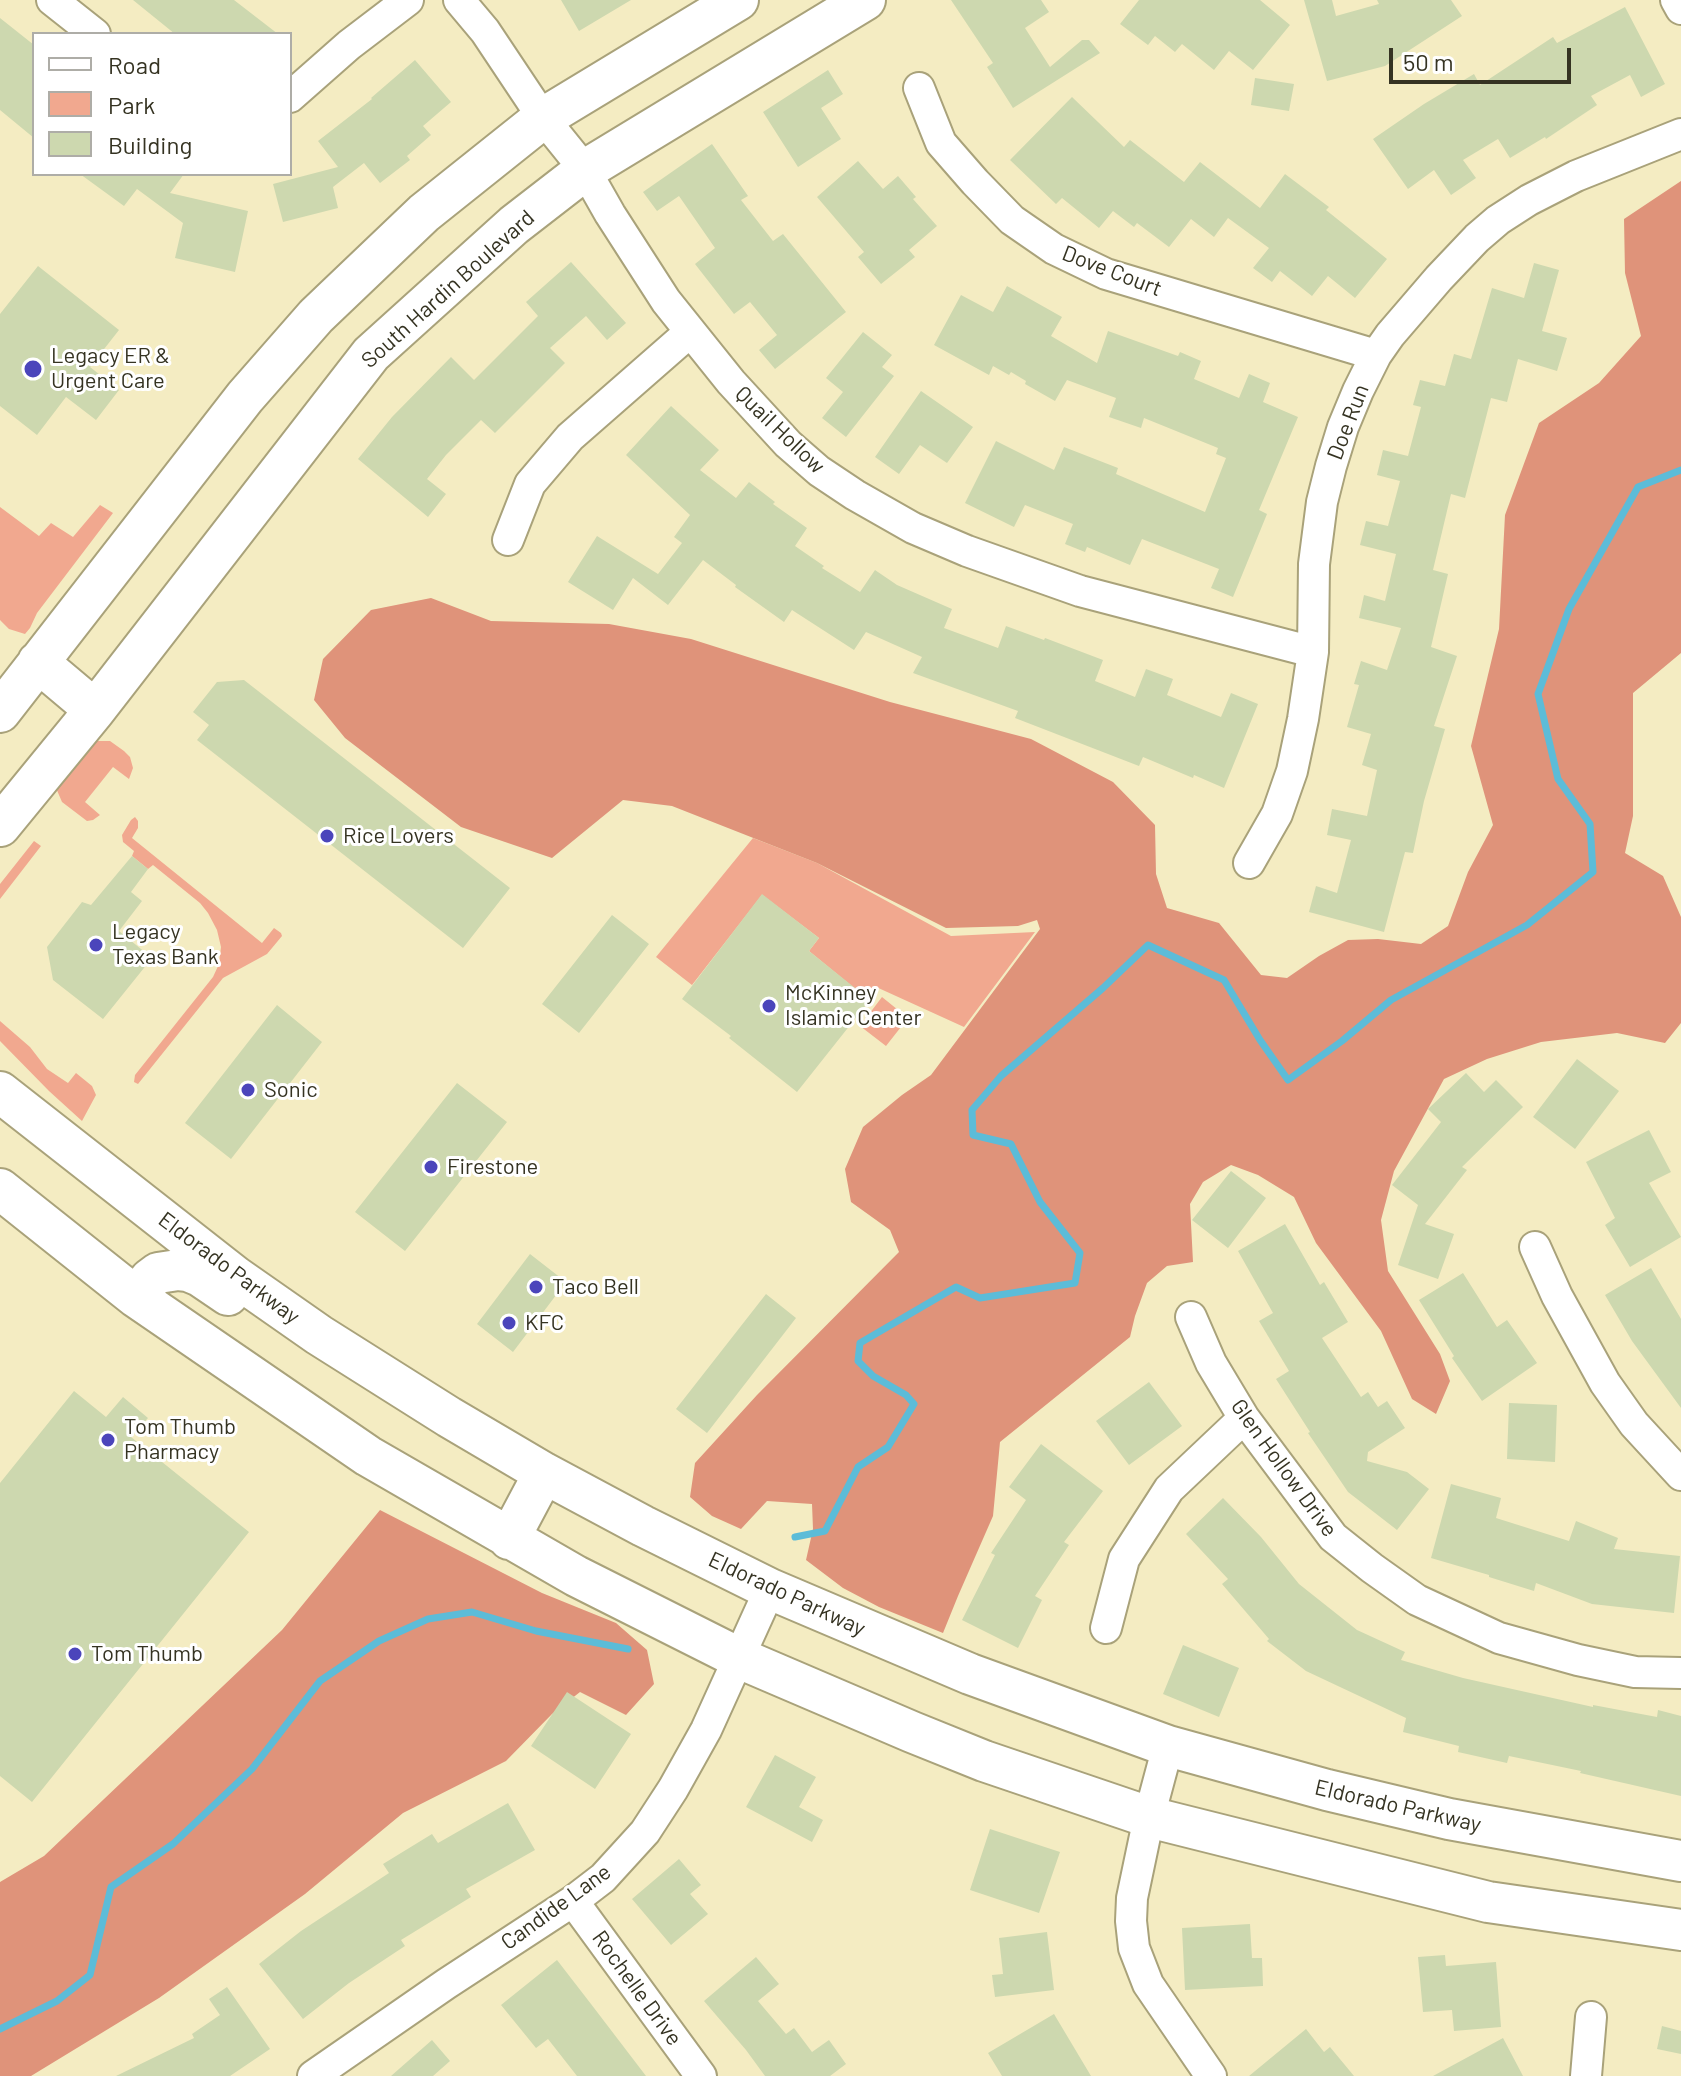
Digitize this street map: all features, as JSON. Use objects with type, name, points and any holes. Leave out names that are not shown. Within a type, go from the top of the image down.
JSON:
[{"type":"main road","points":[[0,712],[245,397],[316,316],[424,213],[543,118],[738,0]]},
{"type":"main road","name":"South Hardin Boulevard","points":[[0,826],[95,710],[371,354],[514,225],[585,170],[865,0]]},
{"type":"main road","points":[[38,662],[95,710]]},
{"type":"main road","name":"Eldorado Parkway","points":[[0,1092],[236,1277],[319,1335],[544,1473],[770,1589],[970,1674],[1168,1746],[1327,1790],[1449,1819],[1681,1861]]},
{"type":"main road","points":[[0,1189],[136,1297],[368,1456],[576,1576],[739,1658],[984,1761],[1149,1817],[1488,1902],[1681,1930]]},
{"type":"main road","points":[[136,1297],[158,1273],[188,1271],[265,1320],[319,1335]]},
{"type":"main road","points":[[509,1539],[544,1473]]},
{"type":"street","points":[[52,0],[92,32]]},
{"type":"street","points":[[292,95],[349,45],[408,0]]},
{"type":"street","name":"Quail Hollow","points":[[459,0],[485,31],[543,118],[585,170],[610,214],[690,332],[731,382],[819,471],[913,528],[967,551],[1080,591],[1313,652]]},
{"type":"street","points":[[1676,0],[1681,9]]},
{"type":"street","name":"Dove Court","points":[[919,88],[941,143],[1012,220],[1054,249],[1106,274],[1376,355]]},
{"type":"street","name":"Doe Run","points":[[1249,863],[1277,814],[1292,771],[1313,652],[1314,564],[1322,502],[1343,427],[1376,355],[1439,278],[1498,220],[1576,176],[1681,134]]},
{"type":"street","points":[[508,540],[530,484],[570,437],[690,332]]},
{"type":"street","points":[[1535,1247],[1557,1296],[1605,1383],[1634,1424],[1681,1475]]},
{"type":"street","name":"Glen Hollow Drive","points":[[1191,1317],[1211,1363],[1244,1418],[1333,1537],[1417,1600],[1499,1638],[1552,1653],[1635,1672],[1681,1673]]},
{"type":"street","points":[[1106,1628],[1124,1559],[1169,1489],[1244,1418]]},
{"type":"street","name":"Candide Lane","points":[[317,2075],[603,1878],[645,1832],[673,1789],[700,1742],[770,1589]]},
{"type":"street","points":[[1168,1746],[1132,1898],[1134,1948],[1148,1984],[1211,2076]]},
{"type":"street","name":"Rochelle Drive","points":[[573,1901],[701,2076]]},
{"type":"street","points":[[1586,2076],[1591,2017]]},
{"type":"green space","points":[[100,505],[113,513],[37,613],[30,628],[25,634],[9,629],[0,620],[0,507],[39,536],[51,523],[73,537]]},
{"type":"green space","points":[[95,741],[110,741],[130,757],[133,768],[129,779],[113,767],[85,802],[100,815],[87,821],[62,802],[56,788]]},
{"type":"green space","points":[[135,817],[138,828],[132,838],[262,943],[274,928],[282,936],[267,954],[223,978],[138,1084],[134,1082],[135,1075],[213,977],[219,964],[221,947],[217,930],[200,903],[153,865],[148,869],[132,856],[134,851],[123,842],[122,835]]},
{"type":"green space","points":[[753,838],[817,863],[951,936],[1035,932],[964,1027],[874,986],[865,997],[809,951],[819,938],[762,895],[692,985],[656,957]]},
{"type":"green space","points":[[34,841],[41,846],[0,899],[0,884]]},
{"type":"green space","points":[[882,997],[908,1018],[886,1046],[860,1026]]},
{"type":"green space","points":[[0,1021],[30,1047],[47,1069],[68,1083],[76,1073],[92,1086],[96,1095],[82,1121],[0,1041]]},
{"type":"shaded area","points":[[1681,181],[1681,653],[1633,693],[1633,816],[1625,853],[1663,876],[1681,917],[1681,1023],[1665,1043],[1617,1033],[1541,1042],[1487,1059],[1444,1079],[1394,1171],[1381,1220],[1388,1271],[1440,1354],[1450,1381],[1436,1414],[1412,1399],[1381,1331],[1316,1243],[1294,1197],[1258,1175],[1231,1165],[1203,1182],[1190,1204],[1193,1262],[1167,1266],[1147,1283],[1130,1337],[1000,1442],[993,1516],[943,1633],[879,1607],[843,1588],[806,1560],[813,1529],[812,1504],[767,1501],[741,1529],[712,1516],[690,1497],[695,1463],[757,1395],[899,1252],[890,1230],[851,1202],[845,1169],[863,1127],[931,1075],[1040,929],[1037,920],[1018,926],[946,928],[817,863],[672,806],[623,800],[552,858],[461,827],[345,738],[314,700],[323,659],[371,610],[431,598],[491,621],[609,624],[691,639],[890,702],[1031,739],[1113,782],[1155,825],[1156,874],[1167,908],[1219,923],[1261,975],[1287,978],[1348,940],[1378,939],[1421,944],[1448,926],[1468,872],[1493,825],[1471,746],[1499,629],[1505,515],[1539,423],[1599,383],[1641,336],[1625,273],[1624,219]]},
{"type":"shaded area","points":[[380,1510],[542,1593],[616,1623],[647,1650],[654,1684],[626,1715],[580,1692],[552,1714],[506,1761],[403,1813],[305,1894],[159,1998],[31,2076],[0,2076],[0,1882],[44,1856],[282,1630]]},
{"type":"building","points":[[133,0],[234,0],[275,32],[173,32]]},
{"type":"building","points":[[561,0],[631,0],[579,31]]},
{"type":"building","points":[[951,0],[1041,0],[1049,12],[1025,28],[1050,67],[1082,40],[1089,40],[1100,53],[1013,108],[987,67],[993,63]]},
{"type":"building","points":[[1139,0],[1260,0],[1290,25],[1253,70],[1229,51],[1214,70],[1182,44],[1175,52],[1155,36],[1148,45],[1120,24]]},
{"type":"building","points":[[1304,0],[1332,0],[1336,16],[1379,4],[1377,0],[1451,0],[1462,16],[1385,66],[1327,81]]},
{"type":"building","points":[[1625,7],[1665,84],[1641,97],[1630,75],[1591,96],[1597,105],[1546,139],[1510,158],[1498,139],[1463,160],[1476,178],[1451,195],[1434,170],[1408,189],[1373,139],[1474,74],[1480,85],[1553,37],[1557,43]]},
{"type":"building","points":[[0,18],[32,43],[32,136],[0,110]]},
{"type":"building","points":[[415,60],[451,102],[423,126],[431,135],[407,156],[410,160],[380,183],[364,163],[333,187],[338,208],[283,222],[273,184],[338,167],[318,141]]},
{"type":"building","points":[[828,70],[843,94],[821,108],[841,139],[798,167],[763,112]]},
{"type":"building","points":[[1255,78],[1294,84],[1289,111],[1251,105]]},
{"type":"building","points":[[1072,97],[1124,147],[1130,140],[1184,182],[1200,162],[1260,208],[1285,174],[1329,207],[1326,210],[1387,259],[1355,298],[1328,276],[1312,296],[1280,271],[1272,282],[1253,268],[1269,248],[1228,218],[1214,237],[1191,219],[1169,247],[1137,223],[1134,227],[1113,211],[1099,228],[1062,198],[1056,204],[1010,160]]},
{"type":"building","points":[[712,144],[748,196],[741,200],[773,241],[783,234],[846,312],[775,369],[759,350],[777,335],[750,302],[734,314],[695,264],[715,248],[679,196],[657,211],[643,192]]},
{"type":"building","points":[[858,161],[883,189],[898,176],[937,226],[909,250],[915,257],[881,284],[858,257],[864,252],[817,197]]},
{"type":"building","points":[[83,176],[183,176],[170,193],[248,211],[235,272],[175,258],[183,223],[137,189],[124,206]]},
{"type":"building","points":[[571,262],[626,323],[607,340],[586,316],[550,348],[565,363],[495,433],[481,420],[427,479],[446,494],[428,517],[358,459],[392,417],[451,357],[474,380],[538,316],[526,302]]},
{"type":"building","points":[[1534,263],[1559,270],[1542,331],[1567,338],[1557,371],[1518,359],[1507,402],[1491,398],[1465,498],[1451,494],[1433,570],[1448,574],[1431,647],[1457,656],[1434,726],[1445,729],[1413,853],[1405,852],[1384,932],[1309,912],[1316,886],[1337,893],[1351,840],[1327,835],[1332,809],[1367,816],[1377,770],[1362,765],[1371,734],[1347,727],[1359,685],[1354,684],[1361,661],[1387,670],[1401,628],[1359,618],[1364,595],[1385,601],[1396,554],[1360,545],[1366,521],[1388,526],[1400,481],[1377,475],[1383,450],[1408,456],[1421,407],[1413,405],[1420,380],[1445,386],[1454,354],[1471,359],[1492,288],[1524,298]]},
{"type":"building","points":[[38,266],[119,330],[90,367],[119,390],[96,420],[66,397],[37,435],[0,406],[0,314]]},
{"type":"building","points":[[1007,286],[1062,317],[1051,336],[1097,363],[1108,331],[1201,361],[1194,379],[1239,398],[1249,374],[1270,383],[1263,402],[1298,417],[1259,510],[1267,514],[1233,597],[1211,588],[1219,569],[1142,539],[1130,565],[1087,547],[1085,552],[1065,544],[1073,524],[1025,505],[1014,527],[965,503],[996,441],[1054,470],[1064,447],[1118,468],[1116,474],[1205,512],[1226,458],[1216,454],[1218,448],[1144,418],[1141,428],[1109,417],[1116,398],[1067,380],[1055,401],[1011,372],[1009,375],[993,366],[989,375],[934,345],[961,295],[993,312]]},
{"type":"building","points":[[863,332],[892,355],[882,367],[894,376],[846,437],[822,418],[843,392],[826,378]]},
{"type":"building","points":[[921,391],[973,427],[947,463],[920,445],[899,474],[875,457]]},
{"type":"building","points":[[671,406],[719,450],[700,470],[736,498],[749,482],[807,528],[795,546],[860,592],[875,570],[897,585],[952,609],[944,628],[998,648],[1006,626],[1045,638],[1103,660],[1095,681],[1135,697],[1146,669],[1173,679],[1167,695],[1221,717],[1231,693],[1258,704],[1224,788],[1143,757],[1139,766],[1015,718],[1018,711],[913,673],[922,657],[866,632],[854,650],[792,610],[784,622],[703,560],[668,605],[633,578],[613,610],[568,582],[597,536],[658,574],[682,543],[674,537],[690,515],[626,455]]},
{"type":"building","points":[[244,680],[510,888],[463,948],[197,740],[209,725],[193,712],[217,682]]},
{"type":"building","points":[[132,856],[148,869],[131,892],[142,901],[119,931],[152,958],[103,1019],[53,980],[47,947],[82,902],[91,905]]},
{"type":"building","points":[[762,894],[819,938],[809,951],[870,1000],[797,1092],[682,999]]},
{"type":"building","points":[[612,915],[649,944],[579,1033],[542,1004]]},
{"type":"building","name":"Sonic","points":[[277,1005],[322,1042],[231,1159],[185,1123]]},
{"type":"building","points":[[1577,1059],[1619,1091],[1575,1149],[1533,1117]]},
{"type":"building","points":[[1466,1073],[1484,1092],[1496,1080],[1523,1107],[1462,1167],[1467,1170],[1425,1224],[1454,1234],[1438,1279],[1398,1265],[1418,1205],[1392,1185],[1441,1122],[1428,1109]]},
{"type":"building","name":"Firestone","points":[[457,1083],[507,1122],[405,1251],[355,1212]]},
{"type":"building","points":[[1649,1130],[1671,1172],[1649,1183],[1681,1237],[1630,1267],[1605,1225],[1615,1218],[1586,1162]]},
{"type":"building","points":[[1231,1171],[1266,1198],[1228,1248],[1192,1220]]},
{"type":"building","points":[[1285,1224],[1320,1285],[1324,1282],[1348,1322],[1322,1338],[1361,1397],[1368,1392],[1378,1407],[1387,1401],[1405,1428],[1368,1452],[1367,1461],[1407,1472],[1429,1489],[1397,1530],[1348,1492],[1276,1379],[1289,1371],[1259,1321],[1273,1313],[1238,1251]]},
{"type":"building","points":[[530,1254],[566,1282],[513,1352],[477,1324]]},
{"type":"building","points":[[1651,1268],[1681,1319],[1681,1408],[1632,1341],[1605,1295]]},
{"type":"building","points":[[1463,1273],[1497,1327],[1507,1320],[1537,1363],[1482,1401],[1452,1358],[1454,1356],[1419,1300]]},
{"type":"building","points":[[766,1294],[796,1318],[707,1433],[676,1409]]},
{"type":"building","points":[[1149,1382],[1182,1426],[1129,1465],[1096,1421]]},
{"type":"building","name":"Tom Thumb","points":[[74,1391],[106,1417],[123,1397],[148,1418],[131,1437],[249,1532],[32,1802],[0,1776],[0,1483]]},
{"type":"building","points":[[1509,1403],[1557,1405],[1555,1462],[1507,1459]]},
{"type":"building","points":[[1041,1444],[1103,1491],[1064,1542],[1069,1545],[1035,1596],[1042,1600],[1018,1648],[962,1620],[995,1555],[991,1553],[1026,1500],[1009,1487]]},
{"type":"building","points":[[1451,1484],[1501,1498],[1496,1518],[1569,1541],[1576,1521],[1618,1538],[1614,1549],[1680,1556],[1674,1613],[1592,1604],[1536,1583],[1534,1591],[1431,1558]]},
{"type":"building","points":[[1223,1498],[1261,1537],[1299,1584],[1357,1630],[1405,1652],[1401,1660],[1463,1678],[1593,1707],[1657,1717],[1658,1710],[1681,1716],[1681,1796],[1509,1756],[1507,1763],[1458,1752],[1459,1746],[1403,1732],[1406,1718],[1306,1671],[1267,1641],[1269,1639],[1222,1584],[1228,1579],[1186,1534]]},
{"type":"building","points":[[1183,1645],[1239,1668],[1219,1717],[1163,1694]]},
{"type":"building","points":[[567,1692],[631,1734],[595,1789],[531,1746]]},
{"type":"building","points":[[775,1755],[816,1777],[799,1807],[823,1820],[812,1842],[746,1807]]},
{"type":"building","points":[[508,1803],[535,1850],[466,1889],[471,1897],[401,1940],[405,1946],[349,1983],[303,2019],[259,1964],[301,1931],[389,1873],[383,1864],[432,1834],[438,1843]]},
{"type":"building","points":[[990,1829],[1060,1852],[1039,1913],[970,1890]]},
{"type":"building","points":[[679,1859],[701,1885],[690,1894],[708,1914],[671,1945],[632,1899]]},
{"type":"building","points":[[1250,1924],[1252,1958],[1262,1958],[1263,1986],[1185,1990],[1182,1928]]},
{"type":"building","points":[[1047,1932],[1054,1990],[995,1997],[992,1975],[1003,1974],[999,1938]]},
{"type":"building","points":[[1445,1955],[1446,1966],[1496,1962],[1501,2027],[1454,2031],[1452,2010],[1423,2012],[1418,1957]]},
{"type":"building","points":[[756,1957],[779,1984],[758,2001],[786,2034],[794,2028],[812,2052],[829,2040],[846,2064],[830,2076],[765,2076],[704,2001]]},
{"type":"building","points":[[557,1960],[646,2076],[577,2076],[548,2039],[536,2048],[501,2005]]},
{"type":"building","points":[[227,1987],[270,2049],[230,2076],[116,2076],[194,2038],[192,2034],[220,2015],[209,1999]]},
{"type":"building","points":[[1054,2014],[1091,2076],[1002,2076],[988,2053]]},
{"type":"building","points":[[1662,2026],[1681,2031],[1681,2054],[1657,2049]]},
{"type":"building","points":[[1306,2029],[1324,2052],[1330,2047],[1354,2076],[1249,2076]]},
{"type":"building","points":[[1503,2038],[1523,2076],[1433,2076]]},
{"type":"building","points":[[432,2040],[450,2061],[433,2076],[391,2076]]},
{"type":"waterway","points":[[795,1537],[825,1531],[858,1467],[888,1447],[914,1404],[906,1395],[873,1376],[858,1361],[860,1343],[956,1287],[980,1298],[1075,1283],[1080,1253],[1040,1202],[1011,1144],[973,1135],[972,1110],[1001,1076],[1148,945],[1224,980],[1288,1080],[1391,1000],[1527,925],[1593,872],[1590,824],[1558,779],[1538,694],[1569,609],[1638,487],[1681,470]]},
{"type":"waterway","points":[[0,2029],[57,2001],[90,1975],[111,1887],[173,1844],[252,1769],[320,1681],[379,1641],[428,1619],[472,1612],[536,1631],[628,1649]]},
{"type":"place","name":"Legacy ER & Urgent Care","points":[[33,369]]},
{"type":"place","name":"Rice Lovers","points":[[327,836]]},
{"type":"place","name":"Legacy Texas Bank","points":[[96,945]]},
{"type":"place","name":"McKinney Islamic Center","points":[[769,1006]]},
{"type":"place","name":"Sonic","points":[[248,1090]]},
{"type":"place","name":"Firestone","points":[[431,1167]]},
{"type":"place","name":"Taco Bell","points":[[536,1287]]},
{"type":"place","name":"KFC","points":[[509,1323]]},
{"type":"place","name":"Tom Thumb Pharmacy","points":[[108,1440]]},
{"type":"place","name":"Tom Thumb","points":[[75,1654]]}]
